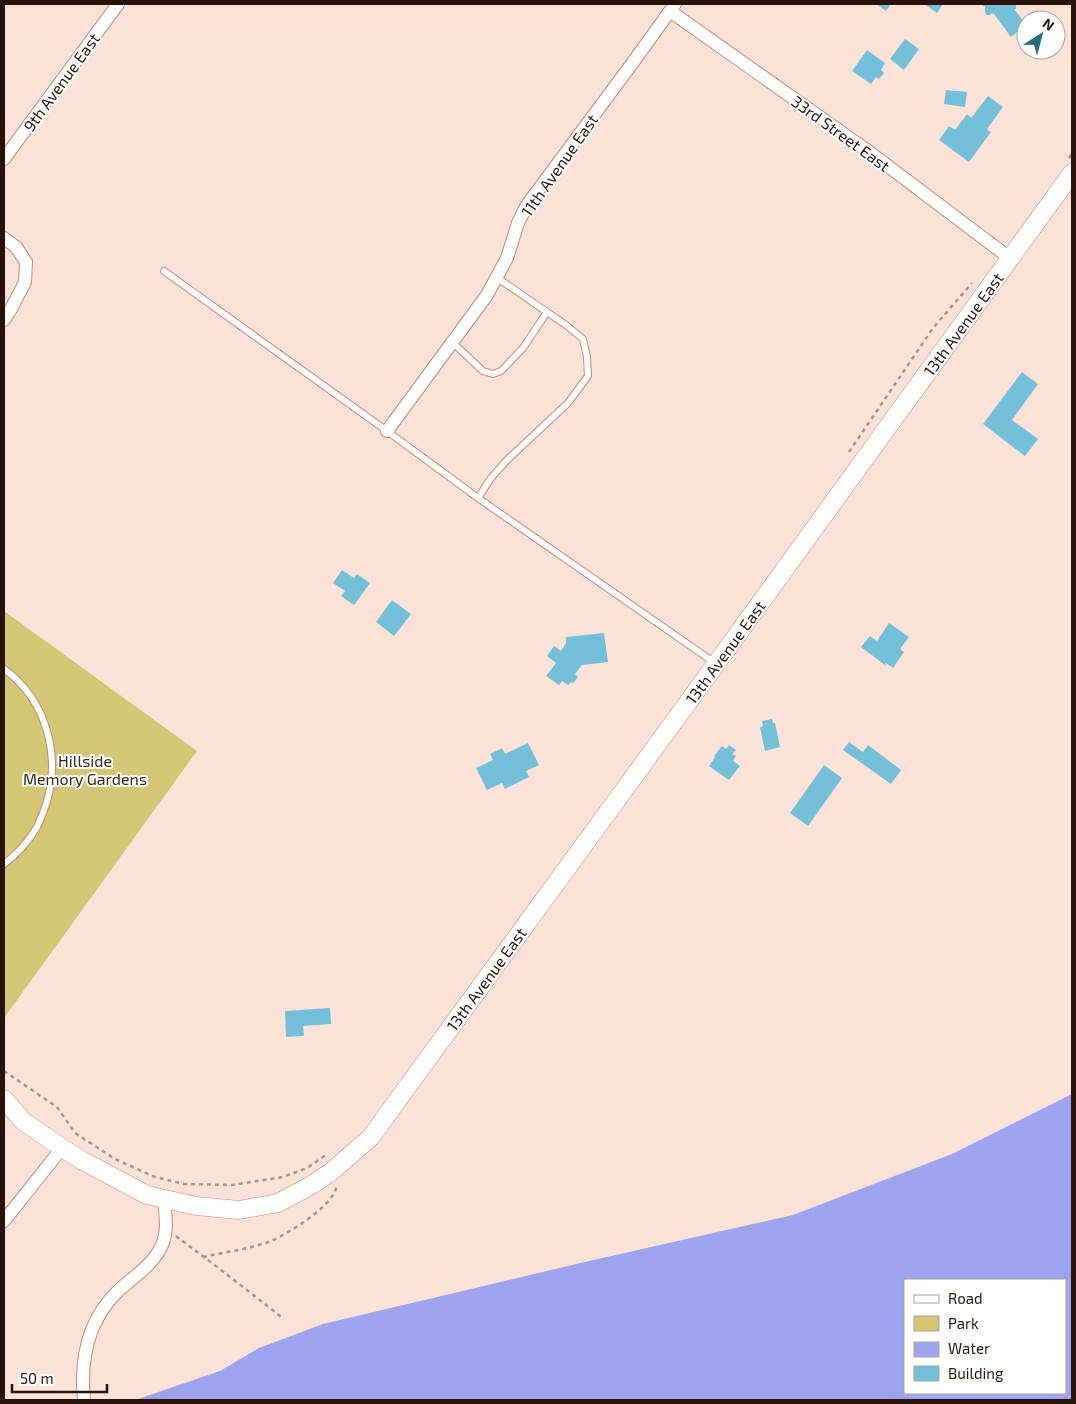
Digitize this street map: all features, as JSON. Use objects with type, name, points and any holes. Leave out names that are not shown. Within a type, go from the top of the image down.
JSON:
[{"type":"main road","name":"13th Avenue East","points":[[23,1120],[83,1161],[147,1194],[196,1206],[239,1210],[278,1203],[310,1186],[334,1159],[370,1137],[1010,258],[1070,167]]},
{"type":"main road","points":[[4,1099],[23,1120]]},
{"type":"main road","points":[[4,1112],[23,1120]]},
{"type":"street","name":"9th Avenue East","points":[[4,160],[118,4]]},
{"type":"street","name":"33rd Street East","points":[[672,7],[1010,258]]},
{"type":"street","name":"11th Avenue East","points":[[387,431],[487,295],[507,258],[518,223],[527,204],[631,66],[672,7]]},
{"type":"street","points":[[4,238],[16,247],[26,262],[25,282],[12,309],[4,320]]},
{"type":"street","points":[[4,1220],[62,1148]]},
{"type":"street","points":[[84,1400],[82,1378],[88,1340],[99,1315],[117,1292],[149,1264],[161,1248],[167,1230],[164,1198]]},
{"type":"lane","points":[[164,271],[478,498],[716,664]]},
{"type":"lane","points":[[478,498],[491,478],[507,460],[568,403],[588,376],[587,357],[583,339],[496,277]]},
{"type":"lane","points":[[452,342],[483,371],[493,374],[501,371],[508,365],[523,348],[547,312]]},
{"type":"lane","points":[[4,669],[14,677],[35,702],[48,732],[52,764],[49,797],[37,827],[18,853],[4,864]]},
{"type":"path","points":[[1070,167],[1072,153]]},
{"type":"path","points":[[846,458],[933,328],[976,279]]},
{"type":"path","points":[[4,1071],[57,1107],[75,1133],[115,1159],[155,1177],[184,1184],[232,1186],[283,1177],[334,1159],[336,1190],[322,1208],[271,1241],[203,1256]]},
{"type":"path","points":[[167,1230],[284,1319]]},
{"type":"green space","name":"Hillside Memory Gardens","points":[[4,611],[197,751],[4,1018]]},
{"type":"water","points":[[1072,1094],[1072,1400],[135,1400],[220,1371],[259,1348],[323,1324],[793,1215],[952,1154]]},
{"type":"building","points":[[876,4],[891,4],[886,11]]},
{"type":"building","points":[[924,4],[943,4],[937,13]]},
{"type":"building","points":[[983,4],[1016,4],[1016,9],[1014,9],[1016,12],[1016,33],[1011,37],[994,14],[986,15],[985,6]]},
{"type":"building","points":[[905,39],[919,49],[904,70],[890,59]]},
{"type":"building","points":[[867,50],[885,63],[881,70],[884,73],[879,79],[876,77],[871,84],[852,71]]},
{"type":"building","points":[[946,90],[967,92],[965,107],[944,104]]},
{"type":"building","points":[[988,96],[1003,107],[987,129],[991,132],[969,162],[939,140],[949,126],[955,130],[967,114],[971,118]]},
{"type":"building","points":[[1022,372],[1038,384],[1012,420],[1038,439],[1025,456],[983,424]]},
{"type":"building","points":[[342,570],[354,578],[357,574],[370,583],[354,605],[341,596],[345,591],[333,583]]},
{"type":"building","points":[[392,600],[411,614],[394,636],[376,622]]},
{"type":"building","points":[[889,623],[909,637],[900,649],[904,652],[893,668],[886,663],[885,665],[861,647],[870,636],[877,641]]},
{"type":"building","points":[[604,633],[608,662],[582,665],[575,674],[578,677],[573,683],[571,682],[568,685],[562,681],[559,685],[546,676],[556,663],[547,656],[554,646],[561,651],[566,643],[566,637]]},
{"type":"building","points":[[772,719],[773,723],[775,723],[780,747],[765,751],[760,727],[763,726],[762,721]]},
{"type":"building","points":[[849,742],[863,752],[868,745],[901,770],[891,784],[843,750]]},
{"type":"building","points":[[528,743],[539,765],[526,771],[529,777],[505,789],[502,783],[487,790],[476,768],[493,760],[490,754],[502,748],[505,754]]},
{"type":"building","points":[[729,745],[736,750],[732,754],[736,756],[733,761],[740,766],[729,780],[709,766],[722,746],[726,749]]},
{"type":"building","points":[[824,765],[842,778],[808,826],[790,813]]},
{"type":"building","points":[[330,1008],[331,1024],[303,1026],[304,1036],[286,1037],[285,1011]]}]
